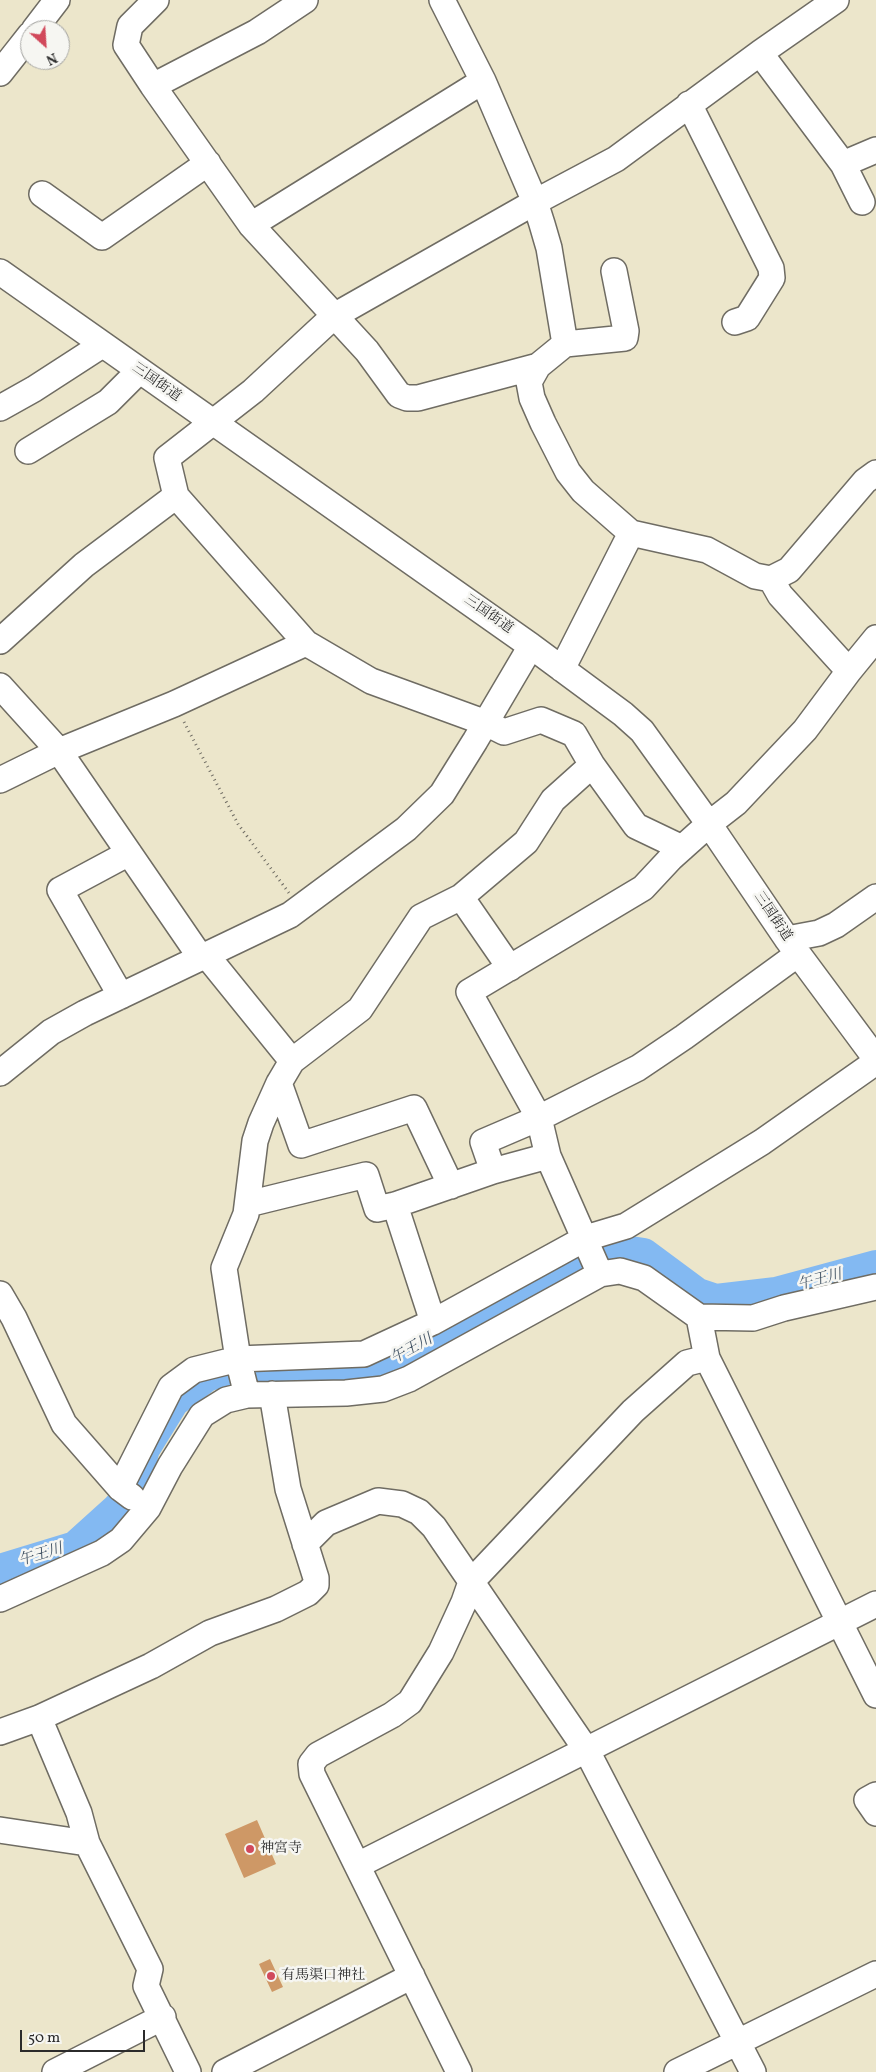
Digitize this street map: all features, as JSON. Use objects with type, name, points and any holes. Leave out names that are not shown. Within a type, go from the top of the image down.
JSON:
[{"type":"street","points":[[42,20],[57,0]]},
{"type":"street","points":[[156,0],[130,26],[126,45],[251,225],[367,351],[399,395],[407,398],[418,398],[538,366]]},
{"type":"street","points":[[153,86],[257,32],[305,0]]},
{"type":"street","points":[[442,0],[483,81],[535,202],[549,248],[565,344]]},
{"type":"street","points":[[682,848],[636,826],[592,765],[574,734],[541,720],[504,732],[486,723],[371,681],[306,643],[176,496],[167,458],[254,391],[334,316],[535,202],[616,159],[689,104],[836,0]]},
{"type":"street","points":[[0,73],[20,48]]},
{"type":"street","points":[[760,53],[843,164],[862,202]]},
{"type":"street","points":[[251,225],[483,81]]},
{"type":"street","points":[[689,104],[771,268],[772,278],[747,318],[735,322]]},
{"type":"street","points":[[843,164],[876,150]]},
{"type":"street","points":[[42,194],[102,237],[208,163]]},
{"type":"street","points":[[614,271],[626,331],[625,338],[565,344],[538,366],[529,382],[532,398],[568,472],[584,491],[631,533],[707,550],[755,576],[771,579],[789,570],[865,481],[876,473]]},
{"type":"street","name":"三国街道","points":[[0,272],[531,646],[623,714],[642,732],[709,824],[792,946],[876,1060]]},
{"type":"street","points":[[0,408],[34,389],[102,345]]},
{"type":"street","points":[[28,451],[108,402],[139,371]]},
{"type":"street","points":[[0,641],[84,565],[176,496]]},
{"type":"street","points":[[562,669],[631,533]]},
{"type":"street","points":[[771,579],[780,595],[849,671]]},
{"type":"street","points":[[599,1271],[548,1156],[539,1118],[470,992],[643,888],[682,848],[736,803],[805,730],[876,638]]},
{"type":"street","points":[[0,780],[59,751],[174,704],[306,643]]},
{"type":"street","points":[[0,1073],[51,1032],[85,1013],[290,915],[406,829],[442,794],[531,646]]},
{"type":"street","points":[[0,686],[59,751],[204,957],[292,1061]]},
{"type":"street","points":[[246,1391],[238,1359],[224,1268],[246,1214],[255,1141],[260,1123],[279,1083],[292,1061],[360,1009],[421,917],[461,897],[526,842],[553,800],[592,765]]},
{"type":"street","points":[[121,996],[60,890],[129,853]]},
{"type":"street","points":[[461,897],[510,968]]},
{"type":"street","points":[[493,1172],[483,1142],[539,1118],[638,1068],[684,1037],[800,938],[827,929],[851,916],[876,897]]},
{"type":"street","points":[[120,1488],[171,1387],[194,1370],[238,1359],[364,1354],[433,1322],[586,1238],[626,1226],[762,1142],[876,1060]]},
{"type":"street","points":[[279,1083],[301,1144],[414,1108],[451,1186]]},
{"type":"street","points":[[248,1204],[366,1175],[377,1209],[395,1205],[493,1172],[548,1156]]},
{"type":"street","points":[[395,1205],[433,1322]]},
{"type":"street","points":[[0,1599],[102,1552],[121,1540],[146,1507],[202,1415],[226,1400],[246,1391],[272,1394],[346,1393],[383,1389],[409,1379],[599,1271],[620,1271],[644,1278],[699,1317],[753,1318],[784,1308],[876,1287]]},
{"type":"street","points":[[0,1294],[14,1318],[64,1424],[120,1488],[146,1507]]},
{"type":"street","points":[[699,1317],[706,1358],[876,1695]]},
{"type":"street","points":[[459,2072],[312,1774],[311,1764],[318,1755],[392,1715],[410,1702],[441,1652],[471,1582],[633,1411],[687,1363],[706,1358]]},
{"type":"street","points":[[0,1732],[39,1718],[152,1666],[210,1634],[308,1593],[316,1585],[316,1578],[288,1490],[272,1394]]},
{"type":"street","points":[[305,1544],[326,1523],[378,1501],[402,1504],[419,1512],[434,1528],[587,1751],[753,2072]]},
{"type":"street","points":[[358,1865],[876,1604]]},
{"type":"street","points":[[39,1718],[79,1813],[87,1843],[150,1969],[146,1986],[163,2017],[188,2072]]},
{"type":"street","points":[[876,1795],[867,1800],[876,1813]]},
{"type":"street","points":[[0,1830],[87,1843]]},
{"type":"street","points":[[677,2072],[876,1974]]},
{"type":"street","points":[[225,2072],[412,1976]]},
{"type":"street","points":[[55,2072],[163,2017]]},
{"type":"path","points":[[174,704],[238,824],[300,907]]},
{"type":"building","name":"神宮寺","points":[[257,1820],[276,1864],[244,1878],[225,1834]]},
{"type":"building","name":"有馬渠口神社","points":[[270,1959],[283,1987],[272,1992],[259,1964]]},
{"type":"waterway","name":"午王川","points":[[0,1569],[75,1546],[116,1509],[133,1490],[145,1449],[174,1402],[208,1376],[240,1370],[328,1371],[384,1365],[566,1264],[611,1248],[644,1253],[698,1293],[716,1299],[776,1292],[876,1265]]},
{"type":"place","name":"神宮寺","points":[[250,1849]]},
{"type":"place","name":"有馬渠口神社","points":[[271,1976]]}]
